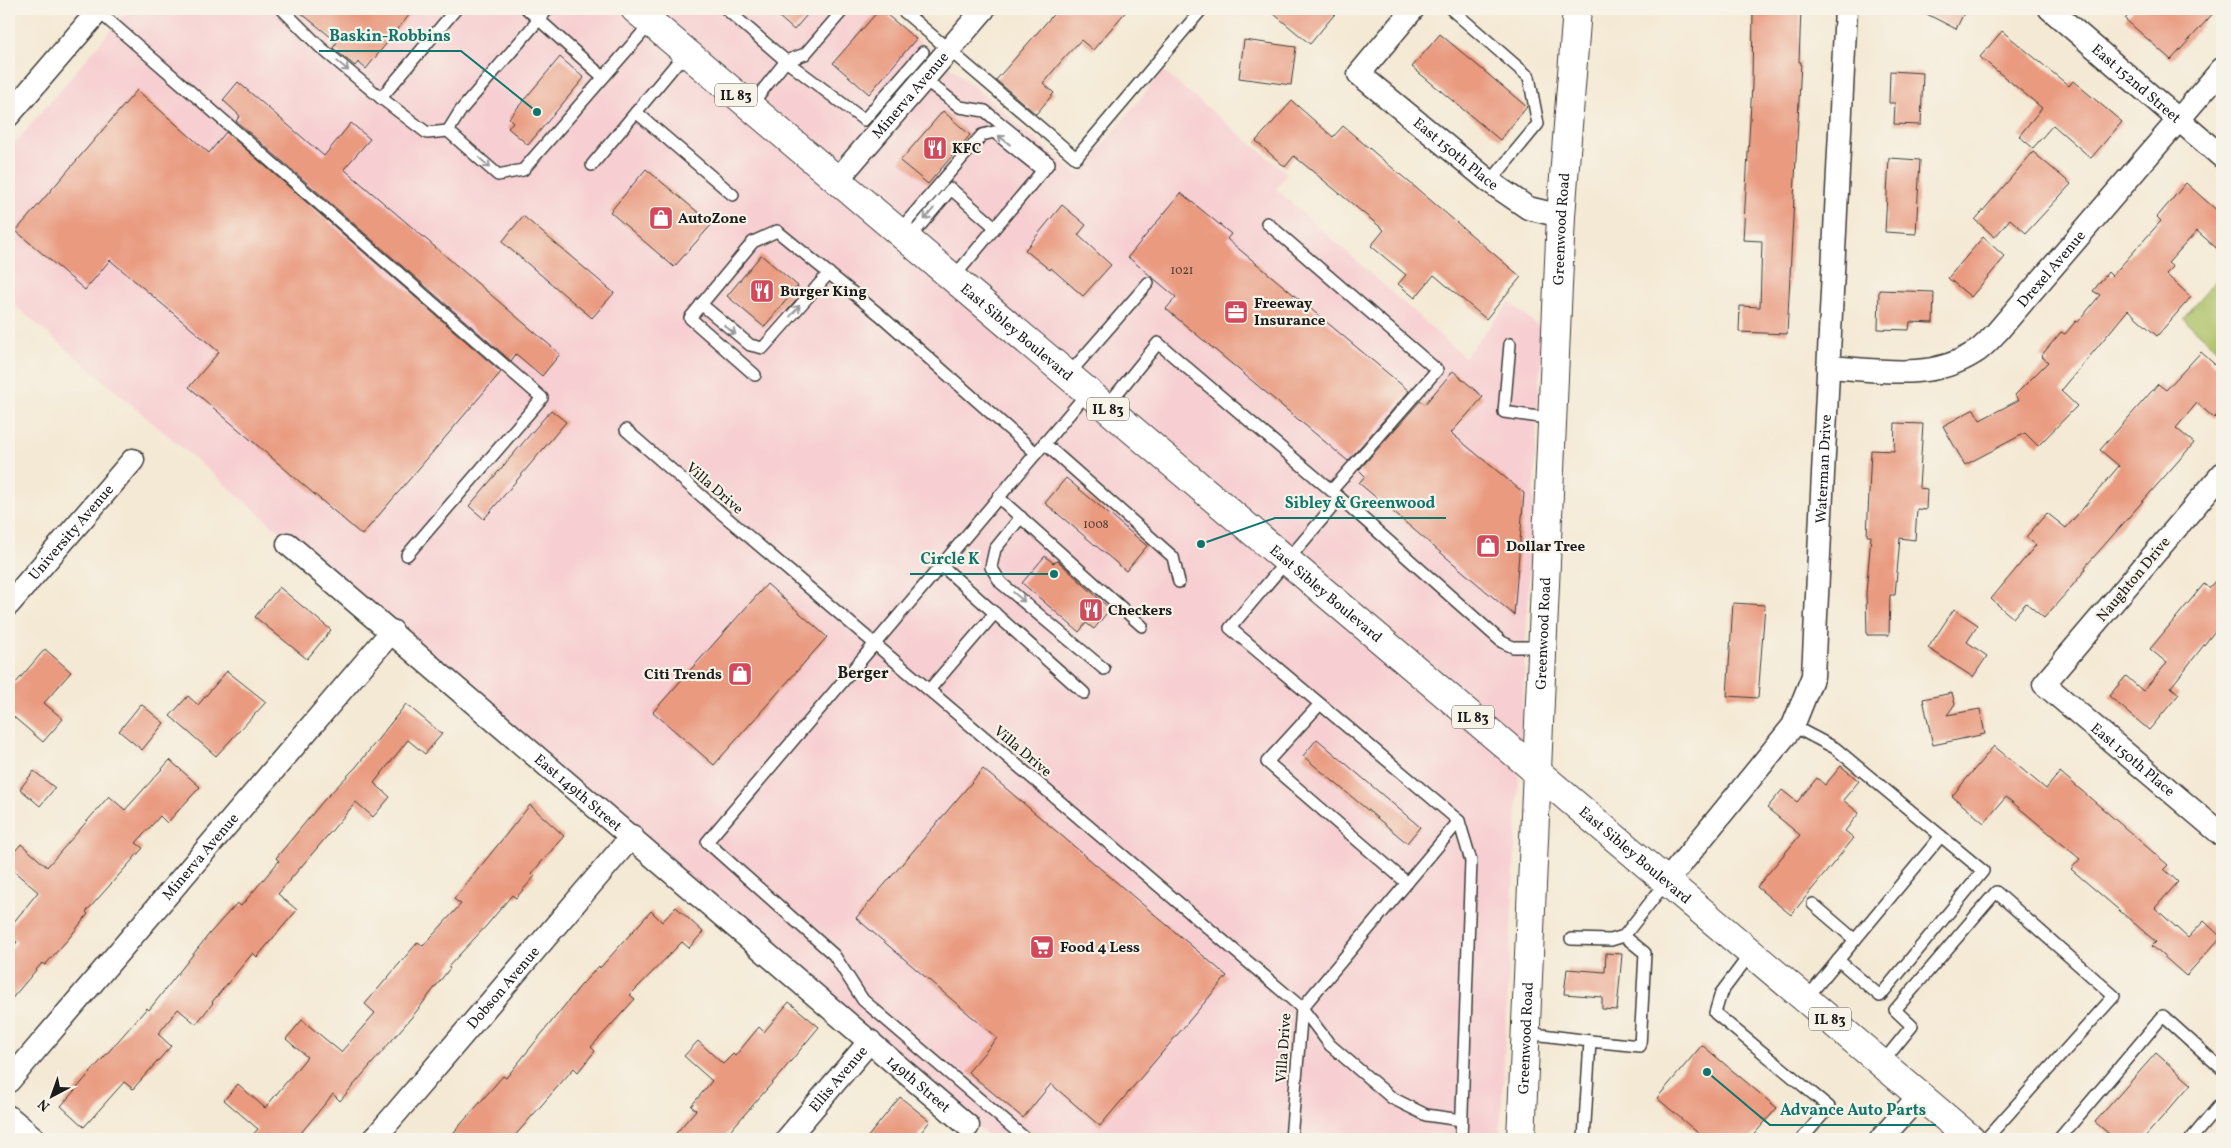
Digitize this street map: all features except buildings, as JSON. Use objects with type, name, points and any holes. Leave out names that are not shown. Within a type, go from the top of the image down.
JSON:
[{"type":"main road","name":"Greenwood Road","points":[[1521,1139],[1544,647],[1561,216],[1577,9]]},
{"type":"main road","name":"East Sibley Boulevard","points":[[650,13],[686,52],[1972,1139]]},
{"type":"street","name":"Minerva Avenue","points":[[838,180],[984,9]]},
{"type":"street","name":"East 150th Place","points":[[1413,9],[1359,74],[1490,182],[1528,208],[1561,216]]},
{"type":"street","name":"Waterman Drive","points":[[1667,881],[1793,726],[1813,676],[1846,9]]},
{"type":"street","name":"East 152nd Street","points":[[2050,9],[2222,157]]},
{"type":"street","points":[[9,115],[99,10]]},
{"type":"street","name":"Drexel Avenue","points":[[1828,367],[1924,372],[1952,365],[1976,352],[1997,332],[2222,69]]},
{"type":"street","name":"University Avenue","points":[[9,604],[133,460]]},
{"type":"street","name":"Naughton Drive","points":[[2044,684],[2222,474]]},
{"type":"street","name":"East 149th Street","points":[[288,544],[870,1041]]},
{"type":"street","name":"Minerva Avenue","points":[[9,1081],[392,631]]},
{"type":"street","name":"East 150th Place","points":[[2044,684],[2222,835]]},
{"type":"street","name":"Dobson Avenue","points":[[374,1139],[632,836]]},
{"type":"street","name":"149th Street","points":[[870,1041],[968,1126]]},
{"type":"street","name":"Ellis Avenue","points":[[787,1139],[870,1041]]},
{"type":"street","points":[[1881,1139],[1920,1094]]},
{"type":"street","points":[[9,1117],[36,1139]]},
{"type":"lane","points":[[282,9],[320,47],[380,98],[427,133],[448,131],[498,175],[523,170],[603,77],[650,13]]},
{"type":"lane","points":[[380,98],[456,9]]},
{"type":"lane","points":[[527,9],[603,77]]},
{"type":"lane","points":[[448,131],[461,110],[548,9]]},
{"type":"lane","points":[[726,9],[786,62],[814,80],[864,120],[923,52]]},
{"type":"lane","points":[[750,106],[786,62],[805,54],[844,9]]},
{"type":"lane","points":[[902,9],[1076,158],[1202,9]]},
{"type":"lane","points":[[1450,9],[1529,77],[1538,124],[1490,182]]},
{"type":"lane","points":[[99,10],[542,398],[407,555]]},
{"type":"lane","points":[[592,165],[686,52]]},
{"type":"lane","points":[[924,79],[960,107],[985,111],[1049,163],[953,278]]},
{"type":"lane","points":[[636,112],[733,195]]},
{"type":"lane","points":[[903,236],[982,135],[994,132],[1042,170]]},
{"type":"lane","points":[[903,236],[951,189],[996,227]]},
{"type":"lane","points":[[1268,223],[1437,370],[1336,494],[1287,560],[1230,628],[1459,821],[1471,861],[1461,1139]]},
{"type":"lane","points":[[755,375],[690,318],[752,242],[777,232],[880,314],[1036,452]]},
{"type":"lane","points":[[701,304],[750,345],[763,348],[829,273]]},
{"type":"lane","points":[[1026,1139],[863,1000],[834,955],[707,842],[1087,391],[1148,283]]},
{"type":"lane","points":[[1087,391],[1158,343],[1336,494],[1502,642],[1513,647],[1544,647]]},
{"type":"lane","points":[[1510,344],[1504,412],[1553,419]]},
{"type":"lane","name":"Villa Drive","points":[[626,430],[712,506],[1302,1008],[1291,1139]]},
{"type":"lane","points":[[1044,443],[1173,557],[1179,582]]},
{"type":"lane","points":[[998,497],[1142,626]]},
{"type":"lane","points":[[1021,517],[995,549],[991,567],[1001,583],[1104,669]]},
{"type":"lane","points":[[941,564],[1084,693]]},
{"type":"lane","points":[[929,690],[995,613]]},
{"type":"lane","points":[[1320,704],[1267,762],[1407,883]]},
{"type":"lane","points":[[1793,726],[1835,748],[1983,871],[1880,996],[1838,960]]},
{"type":"lane","points":[[1459,821],[1302,1008],[1330,1045],[1392,1098],[1426,1114],[1461,1120]]},
{"type":"lane","points":[[1806,999],[1941,836]]},
{"type":"lane","points":[[1571,939],[1611,940],[1624,936],[1667,881]]},
{"type":"lane","points":[[1882,1063],[1912,1026],[1895,1010],[1996,892],[2114,996],[1986,1139]]},
{"type":"lane","points":[[1813,904],[1855,940]]},
{"type":"lane","points":[[1526,1033],[1640,1046],[1645,954],[1624,936]]},
{"type":"lane","points":[[1751,952],[1721,993],[1716,1013],[1829,1106],[1802,1139]]},
{"type":"lane","points":[[2059,1139],[2163,1016],[2222,1068]]},
{"type":"lane","points":[[1584,1139],[1590,1041]]},
{"type":"lane","points":[[2191,1139],[2222,1102]]},
{"type":"shaded area","points":[[129,9],[882,9],[1078,175],[1163,71],[1287,173],[1276,189],[1464,357],[1510,302],[1542,330],[1500,1139],[992,1139],[9,300],[9,150]]},
{"type":"green space","points":[[2222,273],[2222,353],[2183,319]]},
{"type":"place","name":"Baskin-Robbins","points":[[537,112]]},
{"type":"place","name":"KFC","points":[[935,148]]},
{"type":"place","name":"AutoZone","points":[[661,218]]},
{"type":"place","name":"Burger King","points":[[762,291]]},
{"type":"place","name":"Freeway Insurance","points":[[1236,312]]},
{"type":"place","name":"Sibley & Greenwood","points":[[1201,544]]},
{"type":"place","name":"Dollar Tree","points":[[1488,546]]},
{"type":"place","name":"Circle K","points":[[1054,574]]},
{"type":"place","name":"Checkers","points":[[1091,610]]},
{"type":"place","name":"Citi Trends","points":[[740,674]]},
{"type":"place","name":"Food 4 Less","points":[[1042,947]]},
{"type":"place","name":"Advance Auto Parts","points":[[1707,1072]]},
{"type":"district","name":"Berger","points":[[863,672]]}]
